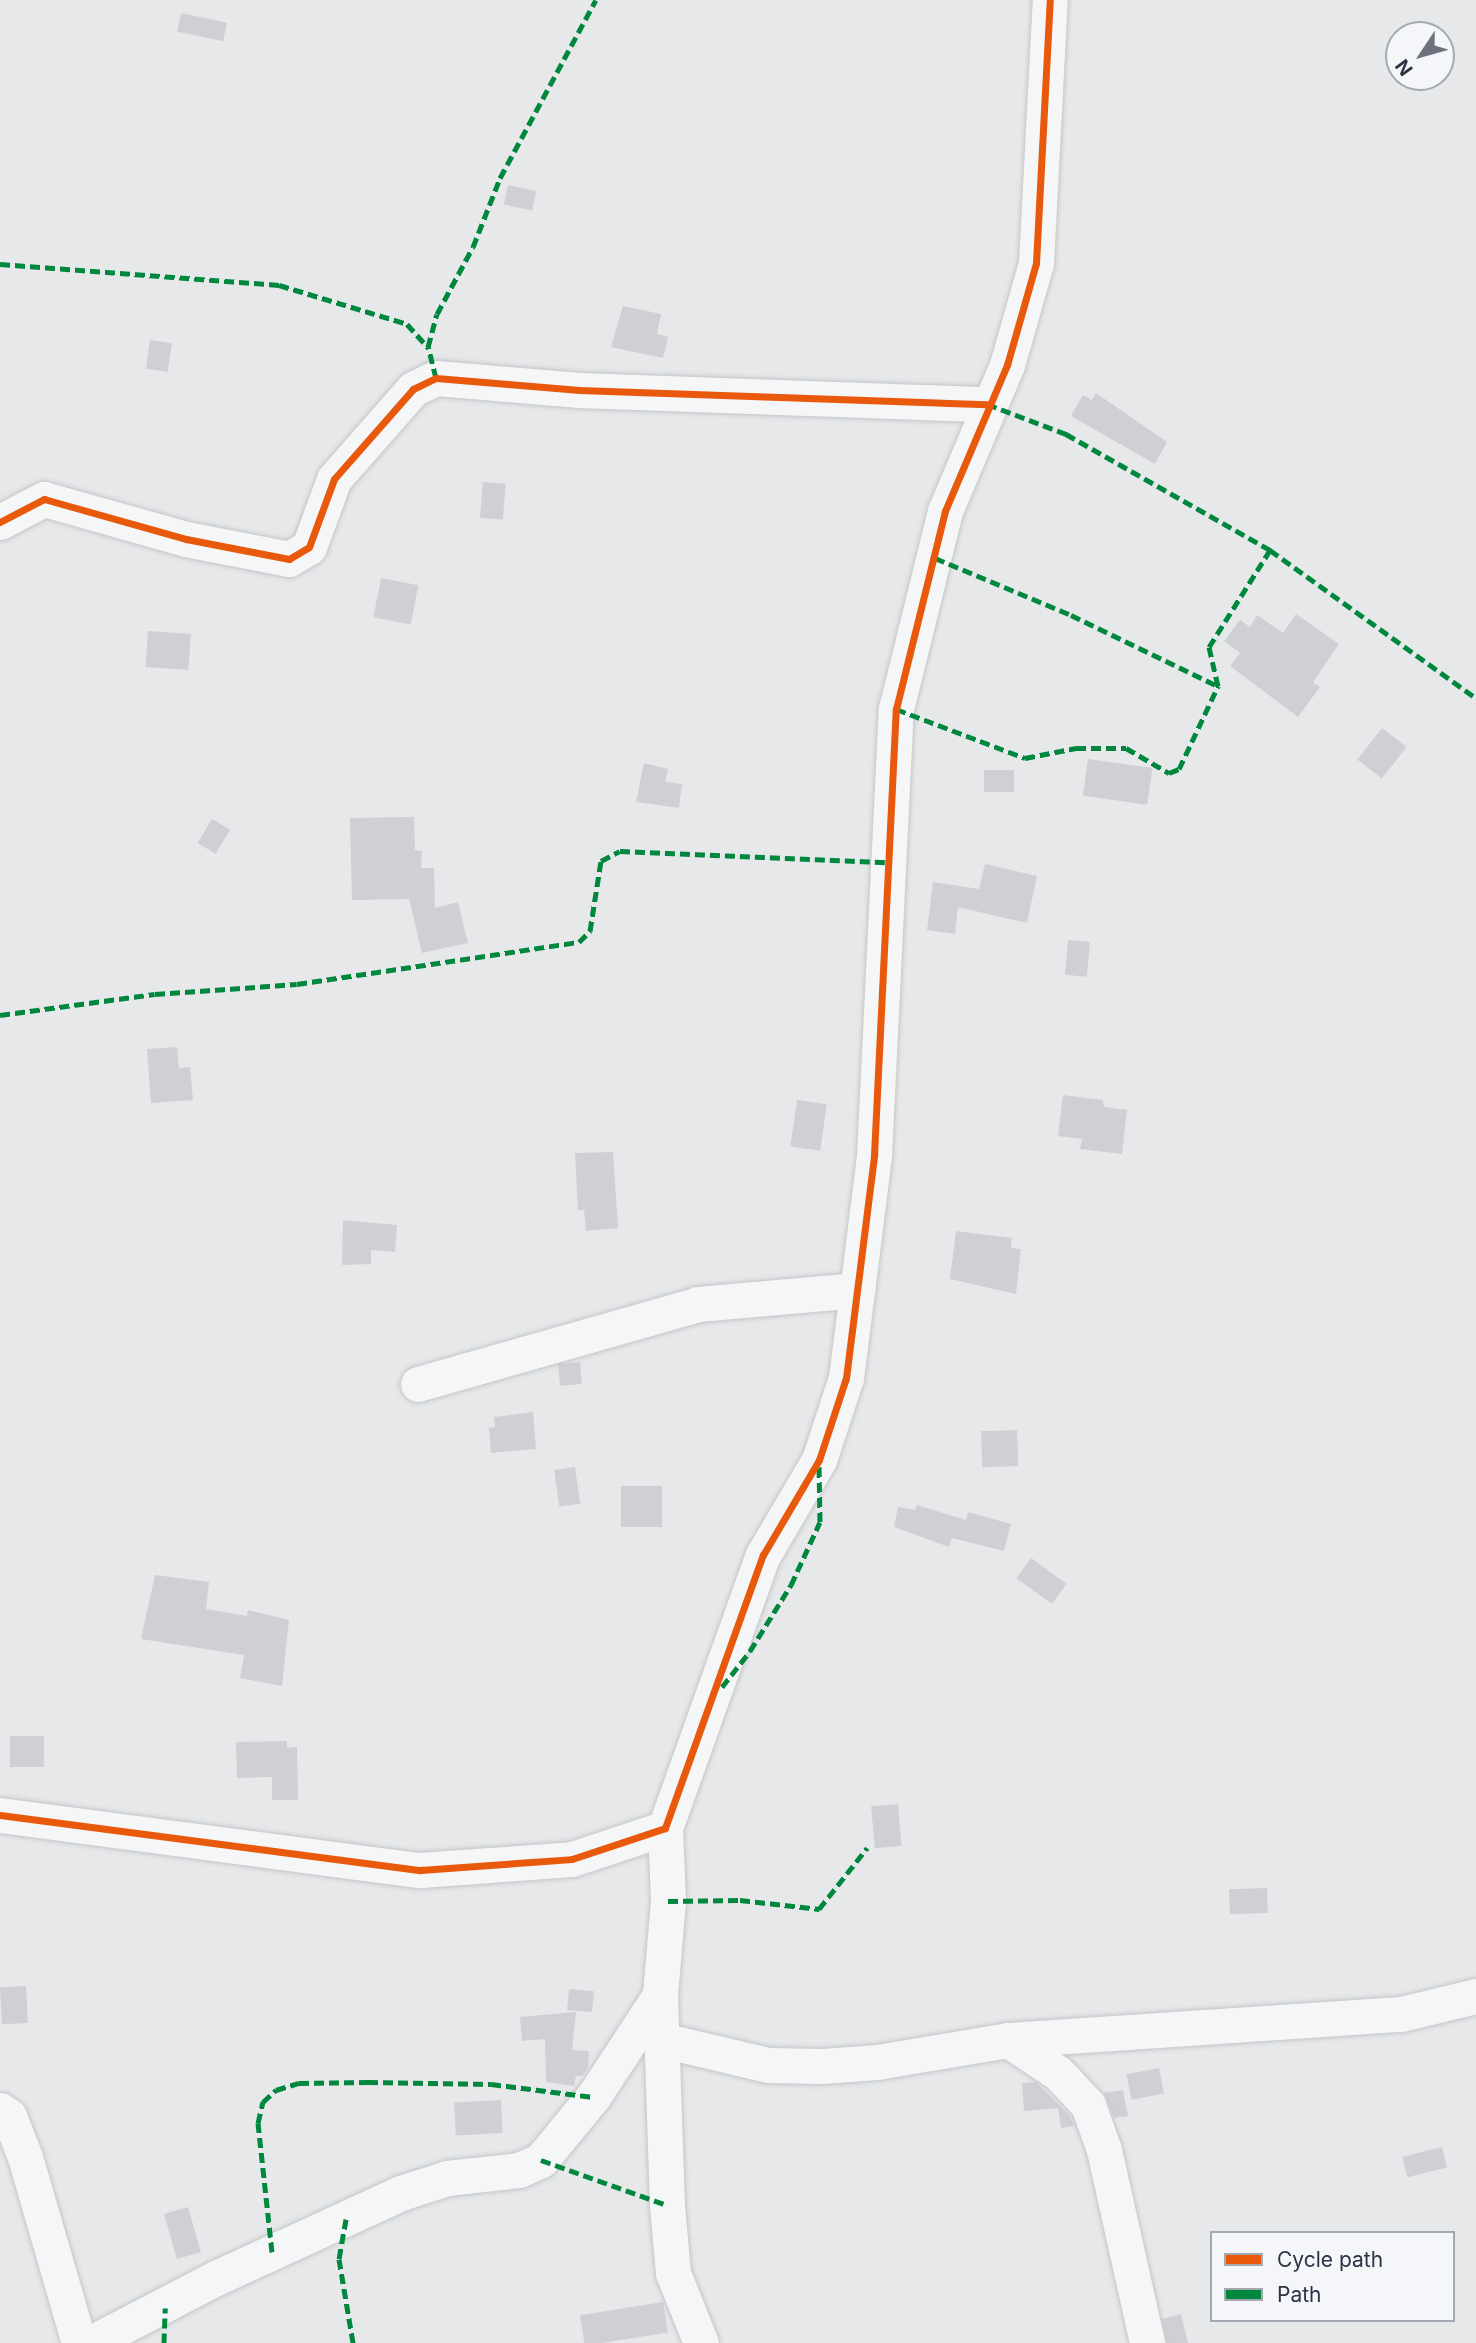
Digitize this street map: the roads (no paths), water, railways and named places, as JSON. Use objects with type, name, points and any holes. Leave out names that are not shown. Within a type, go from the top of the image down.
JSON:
[{"type":"street","points":[[701,2343],[673,2273],[660,1995],[668,1901],[665,1828],[763,1555],[819,1460],[846,1378],[874,1155],[896,709],[945,512],[987,404],[1007,365],[1036,263],[1050,0]]},
{"type":"street","points":[[0,522],[44,499],[186,539],[289,559],[309,547],[334,479],[413,389],[436,378],[579,390],[987,404]]},
{"type":"street","points":[[418,1384],[595,1337],[698,1304],[857,1290]]},
{"type":"street","points":[[0,1815],[420,1870],[572,1859],[665,1828]]},
{"type":"street","points":[[91,2343],[216,2278],[401,2193],[447,2178],[519,2170],[541,2160],[593,2097],[660,1995]]},
{"type":"street","points":[[662,2040],[768,2065],[822,2066],[877,2062],[1008,2040],[1401,2014],[1476,1996]]},
{"type":"street","points":[[1008,2040],[1058,2073],[1088,2105],[1104,2150],[1147,2343]]},
{"type":"street","points":[[0,2110],[9,2116],[25,2157],[79,2343]]}]
